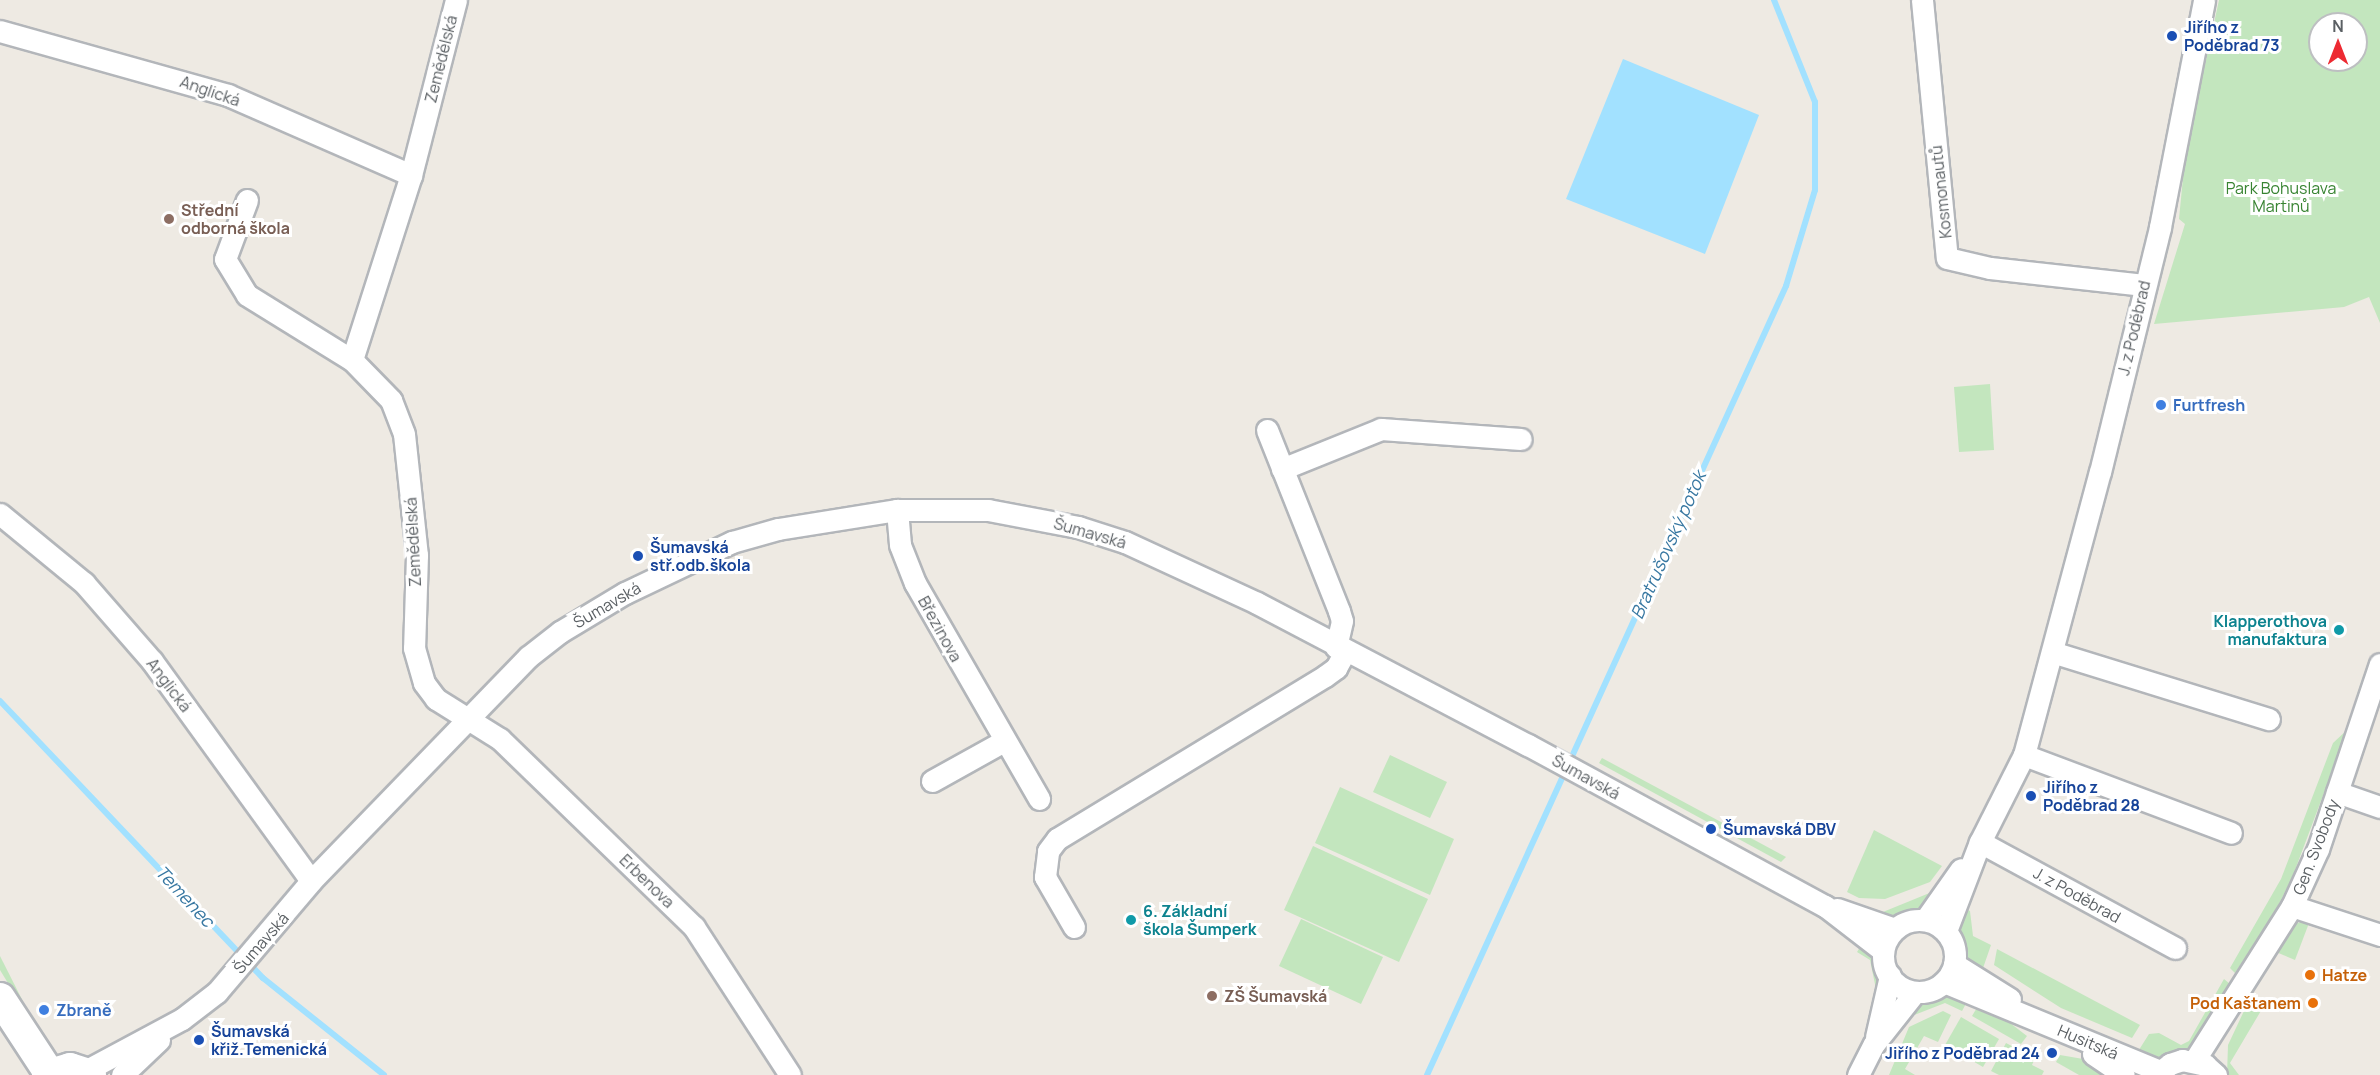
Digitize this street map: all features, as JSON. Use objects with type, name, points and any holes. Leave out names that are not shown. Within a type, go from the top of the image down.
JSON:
[{"type":"street","name":"Zemědělská","points":[[352,360],[411,175],[456,0]]},
{"type":"street","name":"Kosmonautů","points":[[1922,0],[1947,258],[1990,268],[2144,285]]},
{"type":"street","name":"J. z Poděbrad","points":[[1946,932],[1980,842],[2024,755],[2160,227],[2204,0]]},
{"type":"street","name":"Anglická","points":[[0,31],[228,95],[411,175]]},
{"type":"street","name":"Zemědělská","points":[[247,200],[225,259],[247,295],[352,360],[391,400],[404,434],[417,555],[414,648],[424,683],[436,699],[470,717]]},
{"type":"street","points":[[1282,469],[1389,428],[1521,439]]},
{"type":"street","points":[[1074,927],[1045,877],[1048,851],[1057,838],[1336,668],[1341,649],[1339,611],[1267,430]]},
{"type":"street","name":"Šumavská","points":[[122,1075],[246,961],[311,880],[528,657],[560,632],[685,563],[732,542],[778,529],[897,510],[988,510],[1078,527],[1125,542],[1257,603],[1825,906],[1882,950]]},
{"type":"street","name":"Březinova","points":[[897,510],[900,546],[915,583],[1002,742],[1039,799]]},
{"type":"street","name":"Anglická","points":[[0,514],[84,583],[152,661],[311,880]]},
{"type":"street","points":[[2052,652],[2269,719]]},
{"type":"street","name":"Gen. Svobody","points":[[2224,1017],[2215,1074],[2194,1061],[2224,1017],[2242,982],[2292,906],[2318,849],[2380,664]]},
{"type":"street","name":"Erbenova","points":[[470,717],[500,739],[694,927],[789,1075]]},
{"type":"street","points":[[932,781],[1002,742]]},
{"type":"street","points":[[2024,755],[2231,833]]},
{"type":"street","points":[[2337,792],[2380,807]]},
{"type":"street","name":"J. z Poděbrad","points":[[1925,920],[1980,842]]},
{"type":"street","name":"J. z Poděbrad","points":[[1980,842],[2175,948]]},
{"type":"street","name":"Šumavská","points":[[1825,906],[1895,928]]},
{"type":"street","points":[[2292,906],[2380,935]]},
{"type":"street","points":[[1858,1075],[1874,1044],[1915,992],[1944,982],[1954,964],[1955,952],[1946,932],[1925,920],[1905,922],[1895,928],[1882,950],[1890,976],[1874,1044]]},
{"type":"street","name":"Husitská","points":[[1954,964],[2124,1075]]},
{"type":"street","points":[[1890,976],[1915,992]]},
{"type":"street","name":"Husitská","points":[[1944,982],[2158,1073]]},
{"type":"street","points":[[0,998],[40,1074]]},
{"type":"street","name":"Šumavská","points":[[88,1073],[182,1020]]},
{"type":"street","points":[[0,1029],[40,1074]]},
{"type":"street","points":[[2158,1073],[2170,1064],[2194,1061]]},
{"type":"street","points":[[40,1074],[63,1068],[88,1073]]},
{"type":"green space","name":"Park Bohuslava Martinů","points":[[2219,0],[2380,0],[2380,323],[2369,297],[2344,307],[2154,324],[2185,224],[2179,219],[2185,157]]},
{"type":"green space","points":[[1990,384],[1994,450],[1959,452],[1954,387]]},
{"type":"green space","points":[[2348,729],[2292,878],[2272,918],[2235,973],[2230,968],[2281,879],[2333,743]]},
{"type":"green space","points":[[1390,755],[1447,782],[1430,818],[1373,792]]},
{"type":"green space","points":[[1602,758],[1786,857],[1781,862],[1599,763]]},
{"type":"green space","points":[[1340,787],[1454,839],[1430,895],[1315,843]]},
{"type":"green space","points":[[1874,830],[1942,866],[1930,882],[1885,899],[1859,898],[1847,892]]},
{"type":"green space","points":[[1313,846],[1428,899],[1399,962],[1284,910]]},
{"type":"green space","points":[[1932,892],[1925,906],[1891,917],[1878,914]]},
{"type":"green space","points":[[1962,907],[1970,911],[1973,936],[1991,945],[1982,971],[1966,956],[1959,935]]},
{"type":"green space","points":[[1301,919],[1383,957],[1361,1004],[1279,966]]},
{"type":"green space","points":[[2306,921],[2309,923],[2295,960],[2276,952],[2293,924]]},
{"type":"green space","points":[[1862,944],[1875,958],[1881,978],[1877,1002],[1873,1000],[1877,994],[1870,960],[1857,952]]},
{"type":"green space","points":[[1997,949],[2140,1025],[2132,1038],[2061,1008],[1994,965]]},
{"type":"green space","points":[[0,956],[42,1039],[0,970]]},
{"type":"green space","points":[[2224,979],[2230,984],[2204,1035],[2190,1052],[2157,1060],[2137,1053],[2149,1034],[2159,1033],[2181,1045],[2189,1041]]},
{"type":"green space","points":[[1950,995],[1968,1000],[1962,1011],[1945,1003],[1904,1019],[1916,1003]]},
{"type":"green space","points":[[2251,996],[2262,1009],[2230,1063],[2239,1075],[2227,1075],[2228,1045]]},
{"type":"green space","points":[[1978,1006],[1997,1013],[2027,1036],[2021,1044],[1972,1016]]},
{"type":"green space","points":[[1943,1011],[1951,1015],[1938,1042],[1924,1036],[1905,1069],[1915,1075],[1889,1075],[1909,1027]]},
{"type":"green space","points":[[1961,1017],[1999,1039],[1983,1067],[1945,1045]]},
{"type":"green space","points":[[2006,1043],[2035,1058],[2032,1065],[2044,1071],[2042,1075],[1999,1075],[1991,1071]]},
{"type":"green space","points":[[2060,1055],[2089,1060],[2113,1075],[2079,1075],[2056,1062]]},
{"type":"water","points":[[1623,59],[1759,115],[1705,254],[1566,199]]},
{"type":"waterway","name":"Bratrušovský potok","points":[[1427,1075],[1786,286],[1815,190],[1815,102],[1774,0]]},
{"type":"waterway","name":"Temenec","points":[[0,701],[263,978],[384,1075]]},
{"type":"place","name":"Jiřího z Poděbrad 73","points":[[2172,36]]},
{"type":"place","name":"Střední odborná škola","points":[[169,219]]},
{"type":"place","name":"Furtfresh","points":[[2161,405]]},
{"type":"place","name":"Šumavská stř.odb.škola","points":[[638,556]]},
{"type":"place","name":"Klapperothova manufaktura","points":[[2339,630]]},
{"type":"place","name":"Jiřího z Poděbrad 28","points":[[2031,796]]},
{"type":"place","name":"Šumavská DBV","points":[[1711,829]]},
{"type":"place","name":"6. Základní škola Šumperk","points":[[1131,920]]},
{"type":"place","name":"Hatze","points":[[2310,975]]},
{"type":"place","name":"ZŠ Šumavská","points":[[1212,996]]},
{"type":"place","name":"Pod Kaštanem","points":[[2313,1003]]},
{"type":"place","name":"Zbraně","points":[[44,1010]]},
{"type":"place","name":"Šumavská křiž.Temenická","points":[[199,1040]]},
{"type":"place","name":"Jiřího z Poděbrad 24","points":[[2052,1053]]}]
